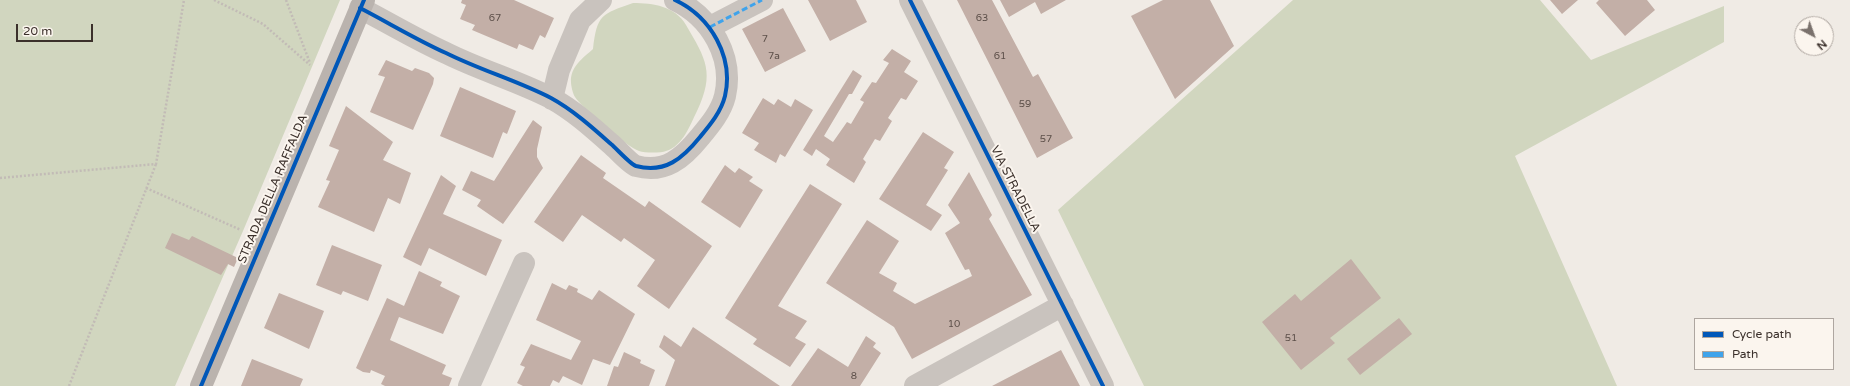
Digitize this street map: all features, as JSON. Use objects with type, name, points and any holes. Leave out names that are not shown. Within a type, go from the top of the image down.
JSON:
[{"type":"street","points":[[552,99],[559,70],[580,20],[601,0]]},
{"type":"street","points":[[362,4],[446,53],[552,99],[589,125],[635,166],[661,168],[678,161],[714,120],[725,97],[728,73],[723,49],[710,27],[686,5],[675,0]]},
{"type":"street","points":[[710,27],[762,0]]},
{"type":"street","name":"VIA STRADELLA","points":[[910,0],[1103,386]]},
{"type":"street","name":"STRADA DELLA RAFFALDA","points":[[201,386],[362,4]]},
{"type":"street","points":[[469,386],[524,263]]},
{"type":"street","points":[[915,386],[1063,305]]},
{"type":"path","points":[[69,386],[156,164],[184,0]]},
{"type":"path","points":[[214,0],[263,24],[312,67],[286,0]]},
{"type":"path","points":[[0,178],[156,164]]},
{"type":"path","points":[[146,188],[243,231]]},
{"type":"green space","points":[[0,0],[340,0],[243,231],[175,386],[0,386]]},
{"type":"green space","points":[[1293,0],[1540,0],[1591,60],[1724,6],[1724,42],[1515,156],[1617,386],[1144,386],[1058,210]]},
{"type":"green space","points":[[633,3],[656,5],[676,14],[686,25],[699,47],[706,66],[707,76],[703,98],[692,122],[677,145],[664,152],[642,152],[633,148],[605,127],[586,110],[575,97],[572,88],[571,77],[575,67],[581,59],[593,49],[599,22],[608,13]]},
{"type":"building","points":[[462,0],[514,0],[554,18],[545,38],[540,35],[533,50],[519,44],[517,49],[472,30],[475,25],[460,19],[466,5],[461,3]]},
{"type":"building","points":[[808,0],[856,0],[867,22],[830,41]]},
{"type":"building","points":[[957,0],[992,0],[1033,77],[1038,74],[1073,138],[1037,158]]},
{"type":"building","points":[[1000,0],[1066,0],[1041,14],[1035,2],[1009,17]]},
{"type":"building","points":[[1163,0],[1210,0],[1234,46],[1175,99],[1131,16]]},
{"type":"building","points":[[1550,0],[1578,0],[1562,14]]},
{"type":"building","points":[[1599,0],[1647,0],[1655,10],[1625,36],[1596,3]]},
{"type":"building","points":[[783,8],[806,51],[765,72],[742,29]]},
{"type":"building","points":[[892,49],[911,61],[904,72],[918,81],[906,100],[901,98],[888,118],[892,121],[880,141],[875,139],[863,159],[866,162],[854,183],[826,165],[830,159],[816,149],[812,156],[803,150],[853,70],[862,76],[852,94],[849,94],[824,136],[833,142],[847,122],[851,124],[864,102],[860,100],[872,82],[876,83],[889,63],[883,60]]},
{"type":"building","points":[[386,60],[412,71],[415,68],[429,73],[434,78],[433,84],[413,130],[370,112],[385,77],[378,75]]},
{"type":"building","points":[[460,87],[516,111],[507,134],[503,132],[493,158],[440,136]]},
{"type":"building","points":[[763,98],[774,105],[778,99],[791,107],[795,99],[813,110],[785,157],[780,154],[776,163],[754,150],[759,143],[742,133]]},
{"type":"building","points":[[346,106],[393,142],[383,160],[411,173],[400,204],[388,198],[374,232],[318,207],[330,181],[326,180],[339,150],[329,146]]},
{"type":"building","points":[[533,120],[542,127],[537,149],[537,157],[543,168],[503,224],[477,206],[481,200],[462,190],[471,171],[494,181]]},
{"type":"building","points":[[923,132],[954,152],[944,168],[948,170],[926,205],[942,215],[931,231],[879,199]]},
{"type":"building","points":[[581,155],[606,173],[603,178],[645,207],[649,201],[712,246],[669,309],[637,286],[655,260],[624,238],[621,242],[582,215],[563,242],[534,222]]},
{"type":"building","points":[[725,165],[735,173],[739,168],[753,177],[749,181],[763,190],[740,228],[701,202]]},
{"type":"building","points":[[969,172],[992,215],[989,219],[1032,295],[912,359],[894,327],[826,283],[867,220],[899,241],[879,273],[897,283],[893,291],[915,304],[972,276],[969,269],[965,270],[945,233],[960,223],[948,205]]},
{"type":"building","points":[[441,175],[456,186],[443,214],[502,240],[486,276],[429,248],[421,266],[403,257]]},
{"type":"building","points":[[810,184],[842,204],[778,306],[807,321],[795,338],[806,344],[790,367],[753,344],[757,339],[725,318]]},
{"type":"building","points":[[172,233],[189,240],[192,236],[238,258],[234,267],[228,264],[221,275],[165,248]]},
{"type":"building","points":[[332,245],[382,265],[368,301],[343,291],[341,295],[316,285]]},
{"type":"building","points":[[1351,259],[1381,298],[1330,338],[1335,343],[1301,370],[1262,322],[1295,294],[1301,301]]},
{"type":"building","points":[[419,271],[442,282],[440,286],[460,296],[443,334],[399,317],[390,340],[446,365],[442,374],[452,378],[449,386],[385,386],[381,384],[385,376],[371,370],[370,373],[363,372],[356,368],[387,298],[404,306]]},
{"type":"building","points":[[552,283],[566,290],[569,285],[578,289],[577,292],[592,300],[599,290],[635,314],[610,365],[593,359],[582,385],[563,376],[559,383],[553,380],[550,386],[523,386],[517,383],[525,367],[520,365],[531,344],[571,360],[581,341],[536,320]]},
{"type":"building","points":[[279,293],[324,311],[309,349],[264,328]]},
{"type":"building","points":[[1399,318],[1412,334],[1360,375],[1347,359]]},
{"type":"building","points":[[693,327],[780,386],[665,386],[675,360],[659,347],[664,335],[681,347]]},
{"type":"building","points":[[866,336],[876,343],[873,347],[881,353],[860,386],[791,386],[818,348],[848,367]]},
{"type":"building","points":[[1061,350],[1080,386],[992,386]]},
{"type":"building","points":[[624,352],[641,360],[640,363],[655,370],[649,386],[607,386],[614,366],[618,367]]},
{"type":"building","points":[[252,359],[303,379],[300,386],[241,386]]},
{"type":"marked path","points":[[710,27],[762,0]]},
{"type":"cycle path","points":[[201,386],[364,0]]},
{"type":"cycle path","points":[[360,8],[435,48],[551,98],[567,108],[614,146],[633,165],[646,168],[656,168],[665,166],[680,158],[694,145],[715,118],[721,107],[725,96],[727,81],[723,53],[717,40],[699,17],[688,7],[675,0]]},
{"type":"cycle path","points":[[910,0],[1103,386]]}]
